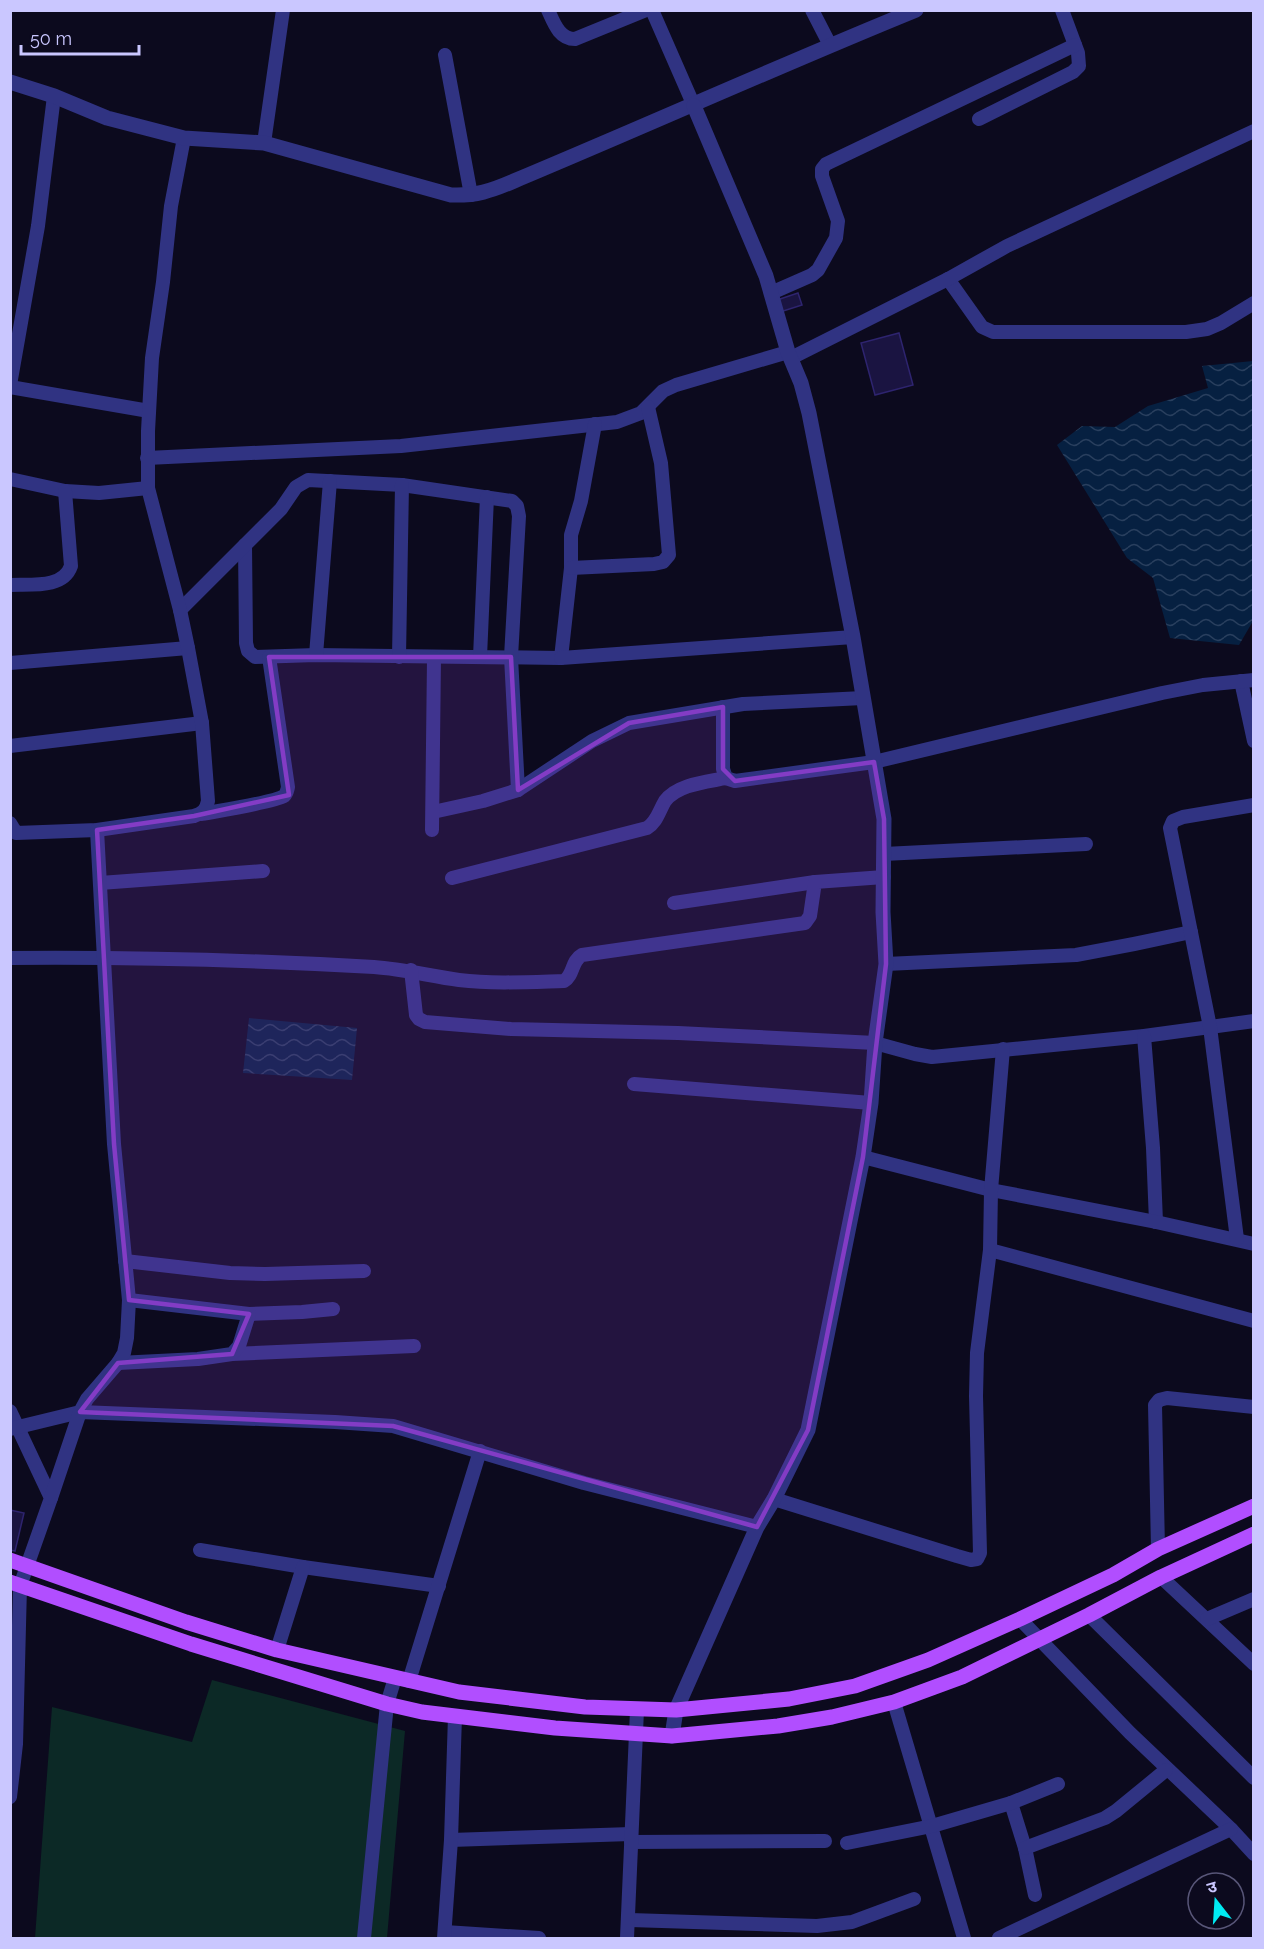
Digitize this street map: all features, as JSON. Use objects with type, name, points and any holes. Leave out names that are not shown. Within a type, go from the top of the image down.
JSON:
[{"type":"main road","points":[[10,1560],[186,1622],[277,1650],[459,1692],[548,1704],[637,1710],[676,1710],[789,1699],[855,1686],[928,1660],[1020,1619],[1113,1575],[1158,1549],[1254,1506]]},
{"type":"main road","points":[[15,1584],[191,1644],[387,1704],[455,1716],[555,1728],[672,1736],[778,1726],[832,1717],[894,1702],[962,1677],[1089,1615],[1161,1576],[1254,1534]]},
{"type":"street","points":[[264,143],[283,10]]},
{"type":"street","points":[[548,10],[561,33],[568,39],[575,39],[646,10]]},
{"type":"street","points":[[652,10],[766,276],[809,413],[853,637],[884,819],[883,912],[886,964],[863,1157],[808,1430],[774,1499],[757,1527],[676,1710],[672,1736]]},
{"type":"street","points":[[812,10],[830,45]]},
{"type":"street","points":[[10,82],[54,96],[106,118],[184,138],[264,143],[451,195],[471,195],[491,191],[916,10]]},
{"type":"street","points":[[979,119],[1073,72],[1079,66],[1080,60],[1062,10]]},
{"type":"street","points":[[771,293],[812,275],[818,270],[836,238],[838,221],[822,176],[825,164],[1075,45]]},
{"type":"street","points":[[445,55],[471,195]]},
{"type":"street","points":[[54,96],[38,225],[16,329],[10,386],[148,411]]},
{"type":"street","points":[[147,459],[401,446],[617,422],[631,418],[663,391],[676,385],[790,355],[948,279],[1007,246],[1254,131]]},
{"type":"street","points":[[184,138],[171,206],[152,358],[147,459],[148,488],[180,610],[202,723],[208,801],[202,813]]},
{"type":"street","points":[[948,279],[982,327],[993,332],[1186,332],[1208,329],[1254,303]]},
{"type":"street","points":[[571,568],[654,564],[663,562],[669,555],[661,463],[648,406]]},
{"type":"street","points":[[561,658],[571,568],[571,535],[595,424]]},
{"type":"street","points":[[10,479],[65,491],[99,493],[148,488]]},
{"type":"street","points":[[180,610],[281,508],[300,483],[308,480],[402,485],[512,501],[517,506],[519,516],[511,657],[518,790]]},
{"type":"street","points":[[316,655],[330,481]]},
{"type":"street","points":[[399,657],[402,485]]},
{"type":"street","points":[[10,585],[52,582],[61,580],[69,573],[71,566],[65,491]]},
{"type":"street","points":[[480,657],[487,497]]},
{"type":"street","points":[[245,545],[246,643],[248,651],[255,657],[316,655],[561,658],[853,637]]},
{"type":"street","points":[[10,663],[188,648]]},
{"type":"street","points":[[10,823],[16,833],[97,830],[194,816],[283,796],[287,793],[288,787],[269,657]]},
{"type":"street","points":[[432,830],[434,657]]},
{"type":"street","points":[[452,878],[647,828],[656,820],[667,799],[676,791],[726,778],[735,781],[874,762],[1203,685],[1247,681],[1254,741]]},
{"type":"street","points":[[433,812],[483,801],[518,790],[600,736],[629,723],[763,702],[862,698]]},
{"type":"street","points":[[723,707],[723,769],[726,778]]},
{"type":"street","points":[[10,746],[202,723]]},
{"type":"street","points":[[1237,1239],[1210,1027],[1170,828],[1173,821],[1184,817],[1254,805]]},
{"type":"street","points":[[11,1795],[16,1744],[13,1701],[15,1584],[26,1565],[80,1412],[87,1399],[118,1363],[124,1353],[127,1338],[129,1300],[114,1144],[97,830]]},
{"type":"street","points":[[884,854],[1086,844]]},
{"type":"street","points":[[100,883],[263,871]]},
{"type":"street","points":[[674,903],[816,882],[884,877]]},
{"type":"street","points":[[10,957],[103,957],[349,966],[411,970],[468,980],[564,981],[568,978],[575,961],[582,956],[805,923],[810,916],[816,882]]},
{"type":"street","points":[[886,964],[1076,955],[1191,932]]},
{"type":"street","points":[[411,970],[416,1015],[424,1022],[511,1029],[678,1033],[875,1043],[932,1057],[1144,1036],[1254,1021]]},
{"type":"street","points":[[1144,1036],[1154,1148],[1156,1222]]},
{"type":"street","points":[[774,1499],[957,1556],[971,1560],[977,1559],[980,1553],[977,1353],[990,1250],[991,1190],[1004,1049]]},
{"type":"street","points":[[634,1084],[871,1103]]},
{"type":"street","points":[[863,1157],[991,1190],[1156,1222],[1254,1244]]},
{"type":"street","points":[[990,1250],[1254,1321]]},
{"type":"street","points":[[125,1261],[230,1273],[364,1271]]},
{"type":"street","points":[[129,1300],[249,1314],[333,1309]]},
{"type":"street","points":[[232,1354],[239,1346],[249,1314]]},
{"type":"street","points":[[118,1363],[198,1359],[232,1354],[414,1346]]},
{"type":"street","points":[[1158,1549],[1155,1405],[1159,1400],[1167,1398],[1254,1407]]},
{"type":"street","points":[[10,1411],[15,1429],[51,1498]]},
{"type":"street","points":[[15,1429],[80,1412],[393,1426],[584,1483],[757,1527]]},
{"type":"street","points":[[364,1938],[387,1704],[402,1679],[439,1586],[480,1451]]},
{"type":"street","points":[[200,1550],[439,1586]]},
{"type":"street","points":[[277,1650],[303,1567]]},
{"type":"street","points":[[1161,1576],[1254,1664]]},
{"type":"street","points":[[1207,1619],[1254,1599]]},
{"type":"street","points":[[1089,1615],[1254,1778]]},
{"type":"street","points":[[1020,1619],[1166,1770],[1231,1829],[1254,1854]]},
{"type":"street","points":[[894,1702],[964,1938]]},
{"type":"street","points":[[627,1938],[630,1920],[637,1710]]},
{"type":"street","points":[[455,1716],[444,1935],[539,1938]]},
{"type":"street","points":[[1025,1848],[1110,1815],[1166,1770]]},
{"type":"street","points":[[848,1843],[932,1826],[1011,1803],[1058,1784]]},
{"type":"street","points":[[1011,1803],[1025,1848],[1035,1895]]},
{"type":"street","points":[[999,1938],[1023,1934],[1231,1829]]},
{"type":"street","points":[[450,1840],[631,1838],[825,1841]]},
{"type":"street","points":[[630,1920],[817,1926],[852,1922],[915,1899]]},
{"type":"highlighted area","points":[[269,657],[511,657],[518,790],[629,723],[723,707],[723,769],[735,781],[874,762],[884,819],[886,964],[863,1157],[808,1430],[757,1527],[393,1426],[80,1412],[118,1363],[232,1354],[249,1314],[129,1300],[114,1144],[97,830],[194,816],[289,795]]},
{"type":"green space","points":[[212,1680],[405,1731],[387,1938],[35,1938],[52,1707],[192,1742]]},
{"type":"water","points":[[1253,361],[1253,621],[1239,645],[1170,638],[1153,578],[1127,558],[1057,445],[1082,426],[1115,427],[1148,406],[1208,388],[1202,366]]},
{"type":"water","points":[[249,1018],[357,1028],[352,1080],[243,1073]]},
{"type":"building","points":[[798,293],[802,305],[780,312],[777,300]]},
{"type":"building","points":[[899,333],[913,385],[875,395],[861,343]]},
{"type":"building","points":[[10,1510],[24,1513],[15,1551],[10,1550]]}]
